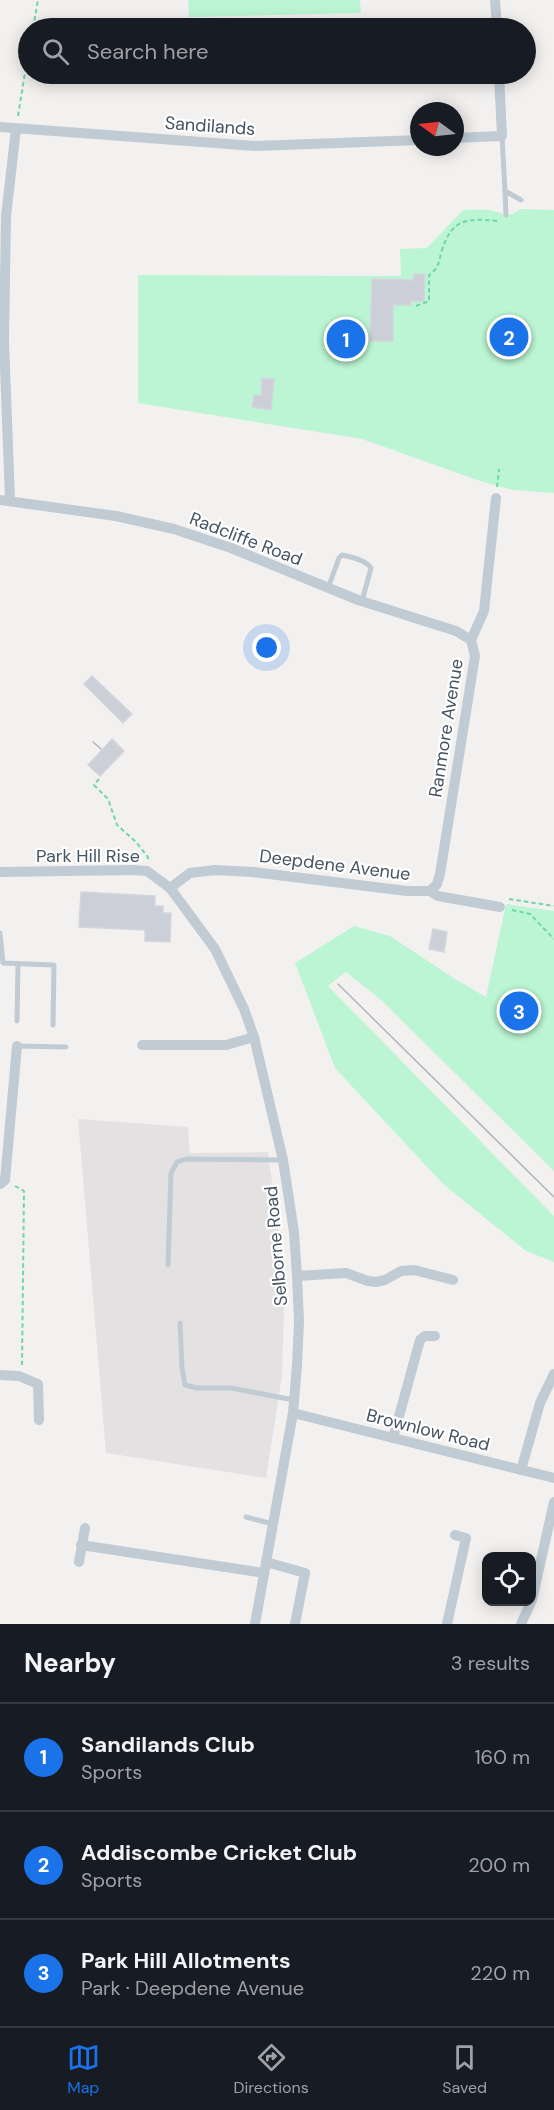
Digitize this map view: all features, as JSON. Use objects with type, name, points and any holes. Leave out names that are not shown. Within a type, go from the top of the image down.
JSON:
[{"type":"street","points":[[495,0],[496,18]]},
{"type":"street","points":[[464,138],[502,136],[499,84]]},
{"type":"street","name":"Sandilands","points":[[0,127],[255,146],[410,140]]},
{"type":"street","points":[[5,500],[6,216],[16,129]]},
{"type":"street","name":"Ranmore Avenue","points":[[430,891],[437,884],[440,874],[475,656],[471,640],[484,611],[496,498]]},
{"type":"street","name":"Radcliffe Road","points":[[5,500],[116,516],[174,530],[231,548],[362,601],[448,628],[471,640]]},
{"type":"street","name":"Park Hill Rise","points":[[0,872],[134,870],[147,872],[170,888]]},
{"type":"street","name":"Deepdene Avenue","points":[[170,888],[190,873],[215,870],[253,872],[407,891],[430,891],[438,896],[500,907]]},
{"type":"street","name":"Selborne Road","points":[[170,888],[215,949],[244,1009],[254,1037],[283,1160],[294,1232],[299,1321],[293,1413],[255,1624]]},
{"type":"street","points":[[142,1045],[226,1045],[254,1037]]},
{"type":"street","points":[[3,1182],[17,1046]]},
{"type":"street","points":[[297,1276],[346,1273],[376,1282],[401,1271],[414,1270],[453,1280]]},
{"type":"street","points":[[393,1438],[420,1340],[425,1336],[435,1336]]},
{"type":"street","points":[[521,1470],[540,1404],[554,1374]]},
{"type":"street","points":[[0,1375],[19,1376],[38,1384],[39,1420]]},
{"type":"street","name":"Brownlow Road","points":[[293,1413],[554,1478]]},
{"type":"street","points":[[536,1579],[554,1502]]},
{"type":"street","points":[[79,1562],[85,1528]]},
{"type":"street","points":[[447,1624],[466,1538],[454,1535]]},
{"type":"street","points":[[81,1545],[305,1573],[295,1624]]},
{"type":"street","points":[[521,1624],[529,1606]]},
{"type":"lane","points":[[502,136],[506,215]]},
{"type":"lane","points":[[505,191],[521,200]]},
{"type":"lane","points":[[328,588],[342,555],[363,562],[372,568],[362,601]]},
{"type":"lane","points":[[0,933],[3,963],[54,965],[53,1025]]},
{"type":"lane","points":[[17,1020],[18,964]]},
{"type":"lane","points":[[17,1046],[66,1047]]},
{"type":"lane","points":[[168,1265],[171,1173],[177,1162],[186,1159],[283,1160]]},
{"type":"lane","points":[[180,1323],[185,1385],[197,1388],[231,1388],[294,1400]]},
{"type":"lane","points":[[246,1517],[273,1524]]},
{"type":"path","points":[[35,18],[38,0]]},
{"type":"path","points":[[16,129],[23,84]]},
{"type":"path","points":[[416,306],[429,301],[429,275],[437,269],[442,249],[452,228],[467,219],[503,221],[506,215]]},
{"type":"path","points":[[496,498],[500,469]]},
{"type":"path","points":[[99,779],[93,785],[108,799],[117,825],[136,842],[148,857],[147,872]]},
{"type":"path","points":[[554,906],[501,898],[500,907],[530,914],[554,939]]},
{"type":"path","points":[[3,1182],[24,1191],[22,1370],[15,1376]]},
{"type":"shaded area","points":[[78,1119],[188,1127],[190,1153],[268,1152],[285,1277],[282,1376],[266,1478],[106,1453]]},
{"type":"green space","points":[[188,0],[360,0],[361,13],[189,17]]},
{"type":"green space","points":[[521,209],[554,210],[554,493],[513,490],[483,482],[362,439],[138,403],[138,275],[401,276],[400,249],[427,248],[463,210],[488,210],[508,215]]},
{"type":"green space","points":[[506,904],[554,911],[554,1171],[381,1000],[346,972],[328,986],[554,1216],[554,1262],[526,1251],[443,1184],[335,1068],[295,963],[354,926],[390,936],[486,997]]},
{"type":"building","points":[[414,274],[425,274],[424,301],[411,301],[411,305],[393,305],[393,341],[370,341],[372,279],[414,280]]},
{"type":"building","points":[[262,378],[274,379],[271,410],[252,407],[254,395],[261,396]]},
{"type":"building","points":[[92,676],[132,714],[123,723],[84,684]]},
{"type":"building","points":[[112,739],[124,751],[100,776],[88,765]]},
{"type":"building","points":[[81,892],[155,896],[155,906],[163,906],[163,913],[171,913],[170,942],[145,941],[145,930],[79,927]]},
{"type":"building","points":[[433,929],[447,932],[444,952],[429,949]]},
{"type":"tram line","points":[[93,742],[101,749]]},
{"type":"tram line","points":[[338,984],[554,1197]]},
{"type":"place","name":"Addiscombe Cricket Club","points":[[509,337]]},
{"type":"place","name":"Sandilands Club","points":[[346,339]]},
{"type":"place","name":"Park Hill Allotments","points":[[519,1011]]}]
